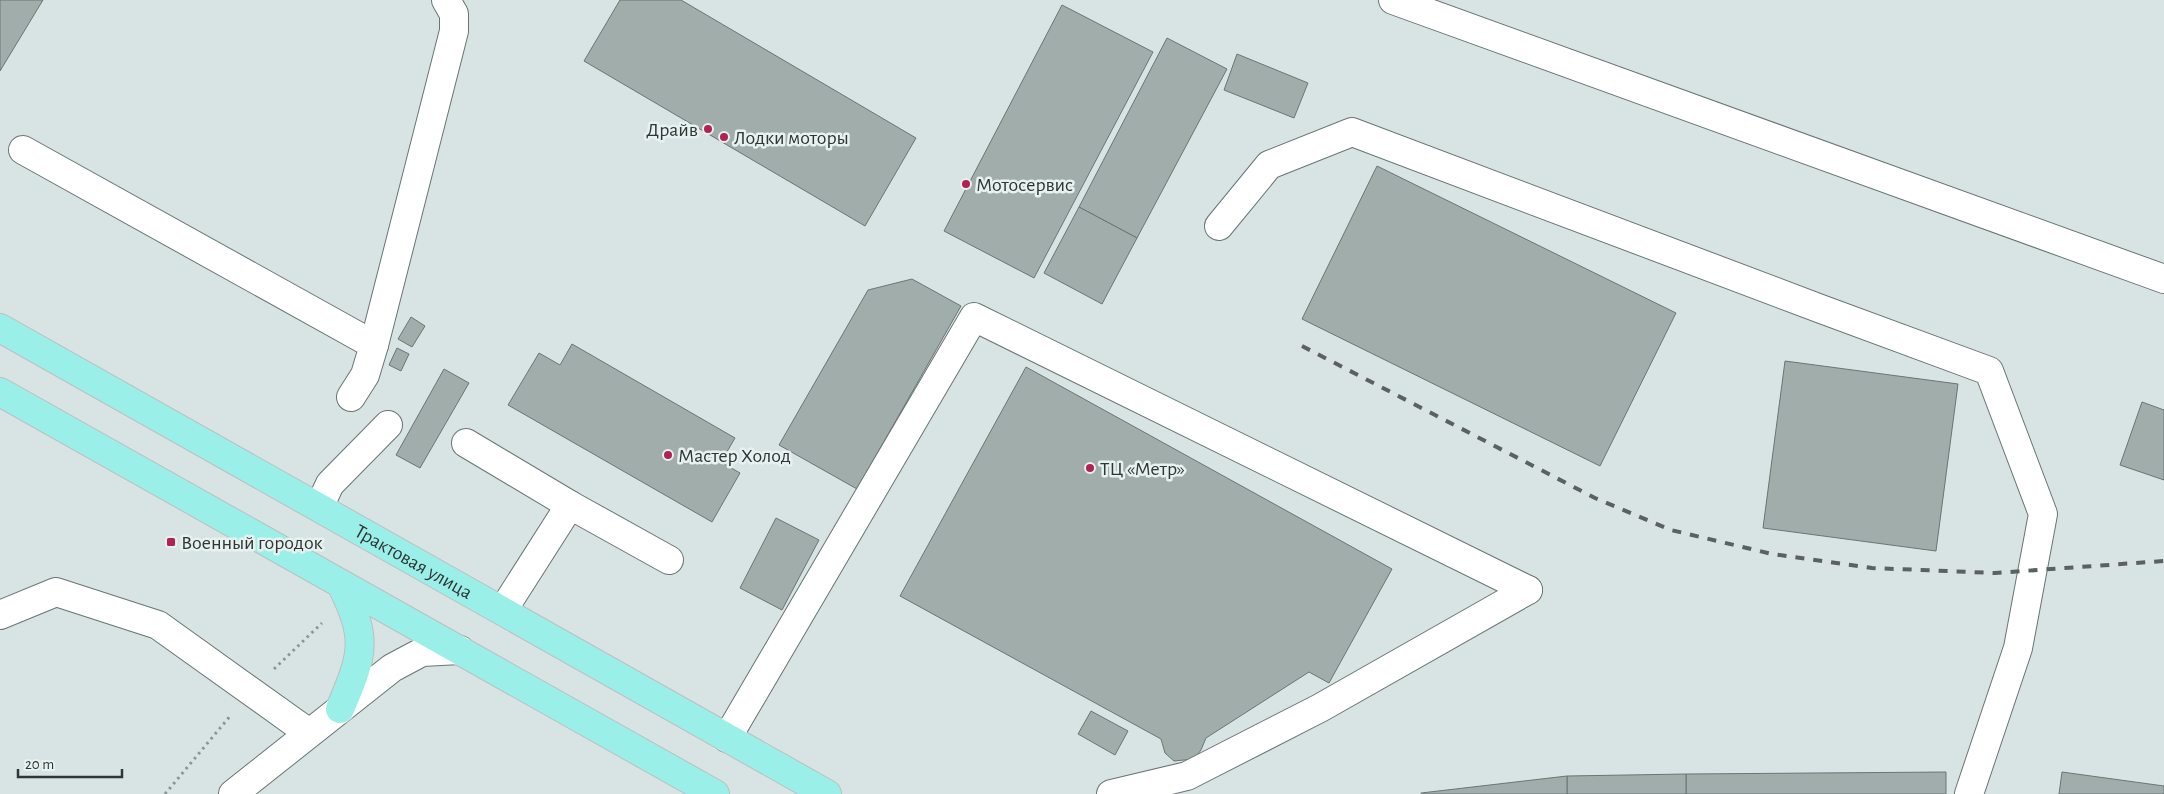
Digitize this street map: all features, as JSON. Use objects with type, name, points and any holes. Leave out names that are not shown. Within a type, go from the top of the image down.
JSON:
[{"type":"main road","name":"Трактовая улица","points":[[4,339],[319,507],[827,794]]},
{"type":"main road","points":[[0,392],[715,794]]},
{"type":"main road","points":[[340,709],[355,675],[360,642],[359,626],[341,584]]},
{"type":"lane","points":[[351,397],[365,375],[374,345],[454,31],[454,14],[446,0]]},
{"type":"lane","points":[[1393,0],[2164,279]]},
{"type":"lane","points":[[1219,226],[1269,165],[1352,132],[1821,309],[1990,370],[2043,514],[2018,648],[1969,794]]},
{"type":"lane","points":[[23,150],[374,345]]},
{"type":"lane","points":[[727,738],[974,317],[1528,590],[1320,708],[1187,776],[1111,794]]},
{"type":"lane","points":[[319,507],[330,484],[388,425]]},
{"type":"lane","points":[[466,443],[570,505],[669,560]]},
{"type":"lane","points":[[503,610],[570,505]]},
{"type":"lane","points":[[0,615],[56,592],[158,625],[310,733]]},
{"type":"lane","points":[[233,794],[340,709],[406,660],[422,652],[460,650]]},
{"type":"building","points":[[0,0],[43,0],[0,71]]},
{"type":"building","points":[[620,0],[681,0],[916,138],[865,226],[584,61]]},
{"type":"building","points":[[1062,5],[1153,52],[1034,278],[944,231]]},
{"type":"building","points":[[1167,38],[1227,69],[1137,238],[1079,207]]},
{"type":"building","points":[[1237,54],[1308,83],[1294,118],[1224,90]]},
{"type":"building","points":[[1377,166],[1676,313],[1600,466],[1302,319]]},
{"type":"building","points":[[1079,207],[1137,238],[1102,304],[1044,273]]},
{"type":"building","points":[[912,279],[961,306],[857,489],[779,445],[868,290]]},
{"type":"building","points":[[411,317],[425,326],[412,347],[398,339]]},
{"type":"building","points":[[572,344],[735,438],[721,462],[740,473],[712,522],[508,405],[539,353],[560,365]]},
{"type":"building","points":[[397,348],[409,354],[401,371],[389,365]]},
{"type":"building","points":[[1785,361],[1958,384],[1936,551],[1763,528]]},
{"type":"building","name":"ТЦ «Метр»","points":[[1026,367],[1392,569],[1329,683],[1309,672],[1206,738],[1201,750],[1194,759],[1174,761],[1165,753],[1161,739],[900,596]]},
{"type":"building","points":[[444,369],[469,383],[420,468],[396,455]]},
{"type":"building","points":[[2142,402],[2164,410],[2164,480],[2120,465]]},
{"type":"building","points":[[776,518],[819,540],[782,610],[740,588]]},
{"type":"building","points":[[1091,711],[1128,731],[1115,755],[1078,734]]},
{"type":"building","points":[[1946,772],[1946,794],[1686,794],[1686,774]]},
{"type":"building","points":[[2062,772],[2164,786],[2164,794],[2059,794]]},
{"type":"building","points":[[1686,774],[1686,794],[1567,794],[1567,776]]},
{"type":"building","points":[[1567,776],[1567,794],[1421,794],[1421,793]]},
{"type":"railway","points":[[1302,346],[1595,498],[1671,530],[1772,554],[1872,568],[1995,573],[2164,561]]},
{"type":"place","name":"Драйв","points":[[708,129]]},
{"type":"place","name":"Лодки моторы","points":[[724,137]]},
{"type":"place","name":"Мотосервис","points":[[966,184]]},
{"type":"place","name":"Мастер Холод","points":[[668,455]]},
{"type":"place","name":"ТЦ «Метр»","points":[[1090,468]]},
{"type":"place","name":"Военный городок","points":[[171,542]]}]
